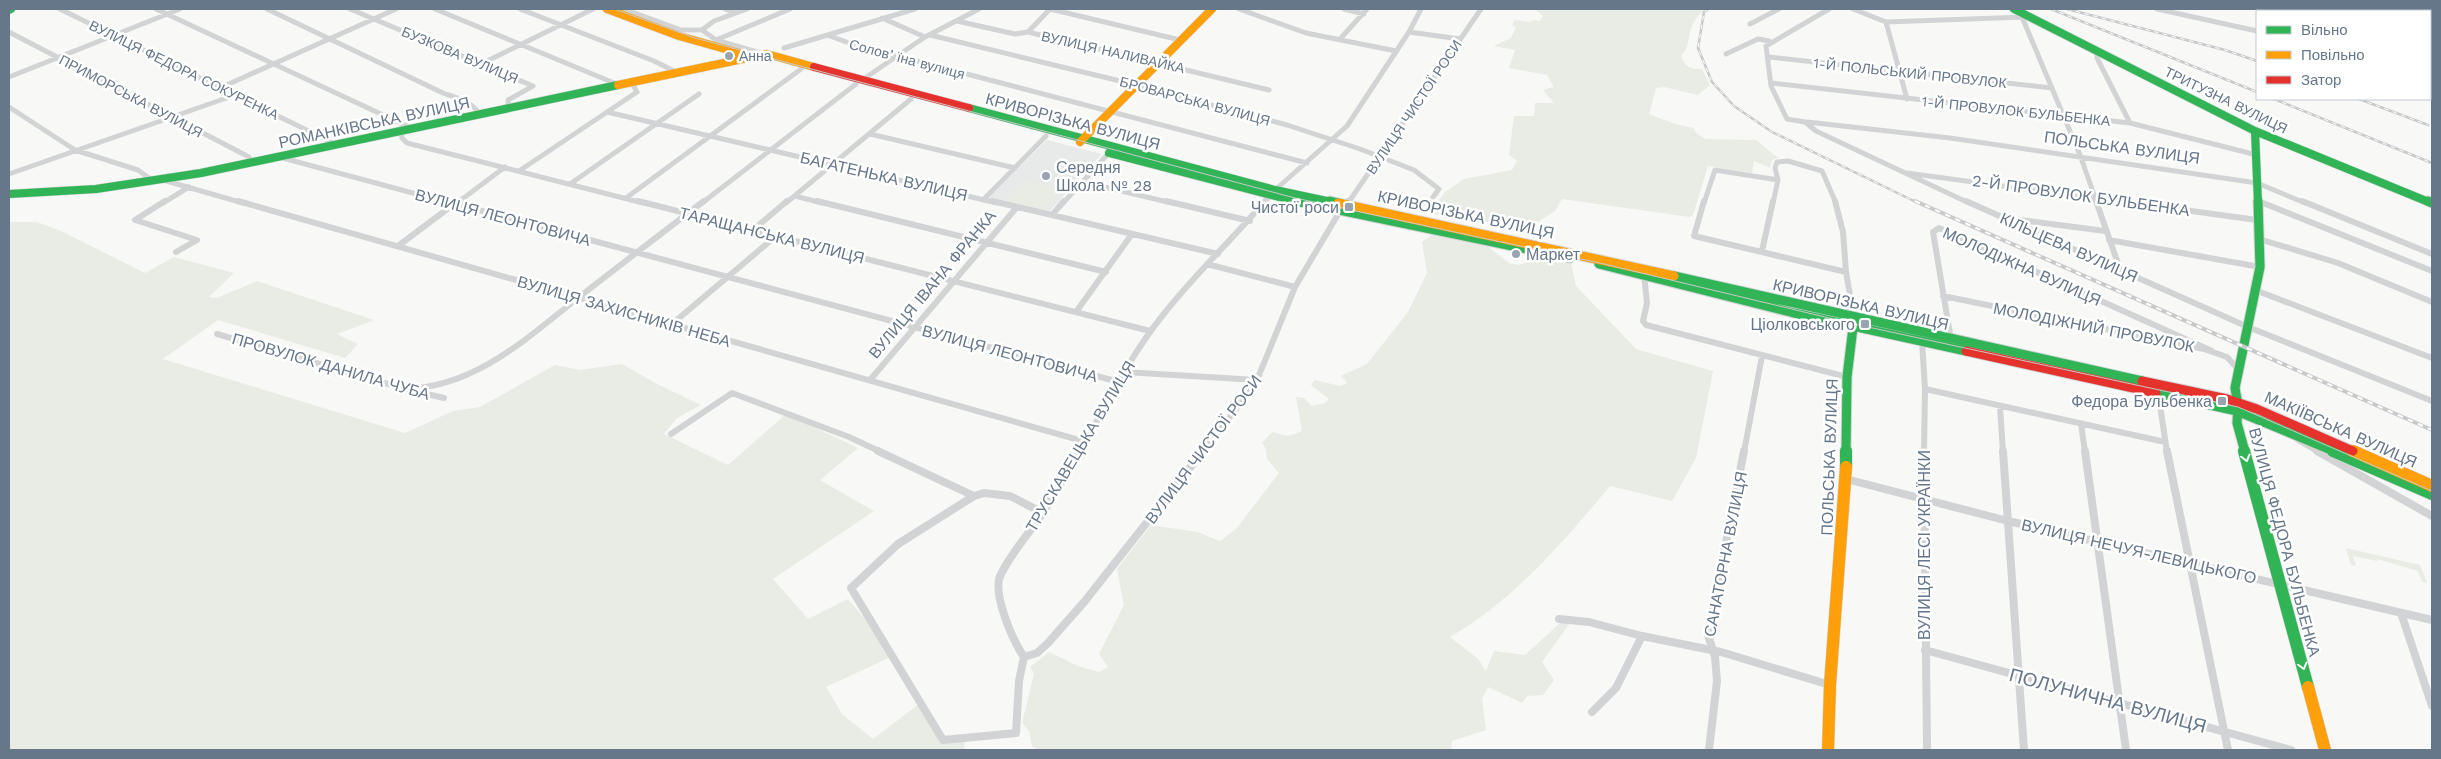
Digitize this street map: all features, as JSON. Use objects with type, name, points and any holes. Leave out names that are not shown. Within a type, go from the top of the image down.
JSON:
[{"type":"main road","name":"КРИВОРІЗЬКА ВУЛИЦЯ","points":[[607,9],[678,36],[859,82],[1273,193]]},
{"type":"main road","points":[[1080,142],[1212,9]]},
{"type":"main road","name":"ТРИТУЗНА ВУЛИЦЯ","points":[[2014,9],[2025,17],[2255,131],[2432,203]]},
{"type":"main road","name":"КРИВОРІЗЬКА ВУЛИЦЯ","points":[[741,59],[758,56],[801,69],[859,82],[911,99],[1046,136],[1080,142],[1109,153],[1273,193],[1854,322],[1951,340],[2237,406]]},
{"type":"main road","name":"РОМАНКІВСЬКА ВУЛИЦЯ","points":[[9,194],[96,189],[158,180],[413,130],[741,59]]},
{"type":"main road","name":"ВУЛИЦЯ ФЕДОРА БУЛЬБЕНКА","points":[[2255,131],[2260,267],[2235,388],[2237,422],[2325,750]]},
{"type":"main road","name":"КРИВОРІЗЬКА ВУЛИЦЯ","points":[[1343,208],[1617,262],[1922,340],[2158,392],[2237,406]]},
{"type":"main road","name":"ПОЛЬСЬКА ВУЛИЦЯ","points":[[1828,750],[1830,685],[1846,479],[1847,377],[1854,322]]},
{"type":"main road","name":"МАКІЇВСЬКА ВУЛИЦЯ","points":[[2237,406],[2263,420],[2432,494]]},
{"type":"main road","name":"МАКІЇВСЬКА ВУЛИЦЯ","points":[[2237,406],[2432,486]]},
{"type":"street","name":"ВУЛИЦЯ ФЕДОРА СОКУРЕНКА","points":[[60,9],[329,141],[334,146]]},
{"type":"street","points":[[156,9],[413,130]]},
{"type":"street","points":[[9,77],[180,9]]},
{"type":"street","points":[[267,9],[443,93],[468,102],[475,107],[480,116]]},
{"type":"street","name":"БУЗКОВА ВУЛИЦЯ","points":[[350,9],[533,86],[508,100],[509,109]]},
{"type":"street","points":[[220,88],[396,9]]},
{"type":"street","points":[[435,9],[619,85]]},
{"type":"street","points":[[520,9],[654,61],[678,73]]},
{"type":"street","points":[[481,64],[593,9]]},
{"type":"street","points":[[624,9],[681,30],[702,30],[716,40],[758,56]]},
{"type":"street","points":[[724,9],[736,13]]},
{"type":"street","points":[[702,30],[705,26],[747,9]]},
{"type":"street","points":[[716,40],[790,9]]},
{"type":"street","points":[[784,48],[915,9]]},
{"type":"street","points":[[404,389],[420,390],[483,369],[536,332],[859,82],[927,36],[979,9]]},
{"type":"street","points":[[1028,32],[1050,9],[1180,40]]},
{"type":"street","points":[[1239,9],[1306,33],[1396,50]]},
{"type":"street","points":[[1344,9],[1365,11]]},
{"type":"street","name":"ТРУСКАВЕЦЬКА ВУЛИЦЯ","points":[[1024,657],[1015,644],[998,592],[1000,575],[1043,513],[1086,442],[1124,372],[1150,331],[1207,264],[1250,221],[1273,193],[1333,140],[1361,108],[1409,32],[1421,9]]},
{"type":"street","name":"ВУЛИЦЯ ЧИСТОЇ РОСИ","points":[[1024,657],[1037,653],[1048,643],[1085,601],[1257,380],[1295,288],[1343,208],[1481,9]]},
{"type":"street","points":[[1750,24],[1779,9]]},
{"type":"street","points":[[1726,54],[1758,39],[1770,42],[1829,9]]},
{"type":"street","points":[[1853,9],[1886,22],[2025,17],[2080,155],[2105,231],[2120,269]]},
{"type":"street","points":[[2157,9],[2256,30]]},
{"type":"street","points":[[1340,40],[1365,11]]},
{"type":"street","name":"БРОВАРСЬКА ВУЛИЦЯ","points":[[882,18],[927,36],[1248,114],[1380,155],[1428,177],[1436,183],[1439,189],[1433,197]]},
{"type":"street","name":"ВУЛИЦЯ НАЛИВАЙКА","points":[[957,21],[1015,34],[1028,32],[1269,90]]},
{"type":"street","points":[[1886,22],[1907,99]]},
{"type":"street","name":"ПРИМОРСЬКА ВУЛИЦЯ","points":[[9,32],[249,157],[250,163]]},
{"type":"street","points":[[1409,32],[1460,39]]},
{"type":"street","name":"Соловʼїна вулиця","points":[[827,36],[836,40],[1306,163]]},
{"type":"street","name":"КІЛЬЦЕВА ВУЛИЦЯ","points":[[1770,42],[1766,46],[1766,51],[1769,58],[1771,86],[1787,119],[1804,122],[1814,129],[1905,173],[2248,327],[2432,401]]},
{"type":"street","points":[[2097,52],[2097,58],[2130,123]]},
{"type":"street","name":"1-Й ПОЛЬСЬКИЙ ПРОВУЛОК","points":[[1769,58],[2052,88]]},
{"type":"street","points":[[626,198],[801,69]]},
{"type":"street","points":[[519,171],[637,92],[632,83]]},
{"type":"street","name":"1-Й ПРОВУЛОК БУЛЬБЕНКА","points":[[1772,83],[2130,123],[2257,155]]},
{"type":"street","points":[[570,184],[699,94]]},
{"type":"street","points":[[9,174],[235,95]]},
{"type":"street","points":[[753,230],[911,99]]},
{"type":"street","name":"ВУЛИЦЯ ЗАХИСНИКІВ НЕБА","points":[[9,107],[74,150],[138,170],[158,180],[398,246],[1086,442]]},
{"type":"street","name":"БАГАТЕНЬКА ВУЛИЦЯ","points":[[607,112],[1218,254]]},
{"type":"street","name":"ПОЛЬСЬКА ВУЛИЦЯ","points":[[1804,122],[2080,155],[2257,182],[2432,254]]},
{"type":"street","points":[[1814,129],[1820,124]]},
{"type":"street","name":"ТАРАЩАНСЬКА ВУЛИЦЯ","points":[[401,132],[402,138],[407,142],[1150,331]]},
{"type":"street","points":[[870,134],[1016,168]]},
{"type":"street","points":[[983,200],[1046,136]]},
{"type":"street","points":[[1052,216],[1109,153]]},
{"type":"street","name":"ВУЛИЦЯ ЛЕОНТОВИЧА","points":[[279,157],[1118,382]]},
{"type":"street","name":"ПОЛЬСЬКА ВУЛИЦЯ","points":[[1778,180],[1775,168],[1777,162],[1781,160],[1822,170],[1837,205],[1841,223],[1854,322]]},
{"type":"street","points":[[398,246],[505,167]]},
{"type":"street","points":[[1762,251],[1778,180],[1715,170],[1712,172],[1694,236],[1846,272]]},
{"type":"street","name":"2-Й ПРОВУЛОК БУЛЬБЕНКА","points":[[1905,173],[1918,173],[2258,220]]},
{"type":"street","points":[[1083,182],[1250,221]]},
{"type":"street","points":[[176,252],[197,240],[135,220],[190,188]]},
{"type":"street","points":[[795,196],[1106,272]]},
{"type":"street","points":[[2257,201],[2432,271]]},
{"type":"street","name":"ВУЛИЦЯ ІВАНА ФРАНКА","points":[[870,380],[1017,207]]},
{"type":"street","points":[[2003,218],[2105,231]]},
{"type":"street","name":"МОЛОДІЖНА ВУЛИЦЯ","points":[[1951,340],[1933,232],[1939,228],[2212,351]]},
{"type":"street","points":[[1076,312],[1132,234]]},
{"type":"street","points":[[672,324],[776,236]]},
{"type":"street","points":[[2260,239],[2338,263],[2432,302]]},
{"type":"street","points":[[2109,240],[2260,267]]},
{"type":"street","points":[[1207,264],[1295,288]]},
{"type":"street","points":[[1644,276],[1647,303],[1643,321],[1646,325],[1847,377]]},
{"type":"street","points":[[2255,290],[2432,358]]},
{"type":"street","name":"МОЛОДІЖНИЙ ПРОВУЛОК","points":[[1943,296],[2212,351],[2236,364],[2238,369]]},
{"type":"street","name":"ПРОВУЛОК ДАНИЛА ЧУБА","points":[[217,334],[404,389],[444,398]]},
{"type":"street","name":"ВУЛИЦЯ ЛЕСІ УКРАЇНКИ","points":[[1922,340],[1925,389],[1923,499],[1927,750]]},
{"type":"street","name":"САНАТОРНА ВУЛИЦЯ","points":[[1709,750],[1716,688],[1716,660],[1711,652],[1708,635],[1762,356]]},
{"type":"street","points":[[1124,372],[1257,380]]},
{"type":"street","points":[[1925,389],[2165,442]]},
{"type":"street","points":[[2158,392],[2165,442],[2228,750]]},
{"type":"street","points":[[671,434],[732,393],[849,438],[974,496]]},
{"type":"street","points":[[2000,406],[2024,750]]},
{"type":"street","points":[[2263,420],[2432,516]]},
{"type":"street","points":[[2081,424],[2126,750]]},
{"type":"street","name":"ВУЛИЦЯ НЕЧУЯ-ЛЕВИЦЬКОГО","points":[[1846,479],[2008,521],[2191,562],[2432,620]]},
{"type":"street","points":[[1024,657],[1019,681],[1016,733],[943,740],[851,588],[898,544],[974,496],[987,491],[1002,493],[1043,513]]},
{"type":"street","points":[[2401,613],[2432,706]]},
{"type":"street","points":[[1559,619],[1589,622],[1711,652],[1721,652],[1830,685]]},
{"type":"street","points":[[1592,712],[1600,708],[1626,672],[1642,636]]},
{"type":"street","name":"ПОЛУНИЧНА ВУЛИЦЯ","points":[[1924,650],[2291,750]]},
{"type":"shaded area","points":[[1535,9],[1705,9],[1693,23],[1687,46],[1681,56],[1688,67],[1702,69],[1710,85],[1698,95],[1664,87],[1656,88],[1649,114],[1694,128],[1695,132],[1705,139],[1756,140],[1778,158],[1772,160],[1770,168],[1754,161],[1752,173],[1708,166],[1693,215],[1690,217],[1562,199],[1555,211],[1524,231],[1504,228],[1499,223],[1445,218],[1430,212],[1445,192],[1464,179],[1512,170],[1517,161],[1509,155],[1514,116],[1534,116],[1535,103],[1554,103],[1543,90],[1554,87],[1547,75],[1509,68],[1515,50],[1494,46],[1511,38],[1516,27],[1512,26],[1515,20],[1540,21],[1543,16]]},
{"type":"shaded area","name":"Середня Школа № 28","points":[[1047,140],[1102,154],[1048,213],[987,199]]},
{"type":"shaded area","points":[[1026,179],[1064,190],[1045,211],[1006,201]]},
{"type":"shaded area","points":[[9,222],[37,222],[61,231],[145,273],[174,257],[234,273],[209,297],[217,298],[257,281],[374,320],[337,334],[358,344],[345,358],[218,320],[163,359],[405,433],[453,411],[480,407],[555,365],[580,370],[622,364],[657,384],[701,405],[677,418],[664,434],[728,465],[786,414],[858,448],[820,480],[874,511],[773,579],[808,619],[848,599],[895,655],[826,687],[842,714],[873,739],[919,704],[943,740],[965,738],[964,750],[9,750]]},
{"type":"shaded area","points":[[1433,234],[1487,246],[1509,263],[1518,265],[1551,257],[1571,262],[1576,286],[1636,349],[1713,371],[1696,458],[1672,501],[1610,486],[1575,528],[1517,587],[1496,606],[1450,637],[1478,659],[1486,671],[1494,651],[1525,655],[1560,623],[1570,623],[1542,662],[1554,680],[1543,695],[1527,696],[1522,703],[1488,687],[1482,699],[1486,730],[1452,741],[1451,750],[1039,750],[1032,746],[1029,731],[1022,723],[1034,674],[1030,667],[1049,652],[1078,666],[1099,672],[1108,667],[1099,654],[1124,605],[1117,569],[1151,525],[1198,532],[1220,541],[1236,529],[1279,473],[1267,459],[1266,449],[1262,443],[1272,432],[1288,436],[1302,431],[1296,397],[1304,398],[1312,406],[1325,403],[1329,399],[1311,385],[1315,380],[1340,386],[1347,383],[1341,376],[1367,364],[1408,312],[1427,273],[1422,242]]},
{"type":"shaded area","points":[[2346,548],[2420,565],[2427,583],[2422,582],[2418,571],[2377,559],[2377,561],[2353,556],[2356,566],[2351,565]]},
{"type":"tram line","points":[[614,9],[695,38],[1295,198],[1600,263],[1854,324],[2238,407],[2432,491]]},
{"type":"railway","points":[[1708,9],[1704,12],[1698,48],[1712,82],[1734,106],[1772,132],[1918,203]]},
{"type":"railway","points":[[2051,9],[2256,92]]},
{"type":"railway","points":[[2067,9],[2225,50],[2256,61]]},
{"type":"railway","points":[[2276,100],[2432,163]]},
{"type":"railway","points":[[2362,100],[2428,125]]},
{"type":"railway","points":[[1915,201],[2432,430]]},
{"type":"traffic: fast","points":[[2014,9],[2255,131],[2432,203]]},
{"type":"traffic: fast","points":[[9,194],[96,189],[201,173],[618,85]]},
{"type":"traffic: fast","points":[[969,108],[1275,190],[1338,203]]},
{"type":"traffic: fast","points":[[2255,131],[2260,267],[2235,388],[2238,405],[2237,423],[2308,687]]},
{"type":"traffic: fast","points":[[1109,153],[1270,196],[1570,258]]},
{"type":"traffic: fast","points":[[1599,264],[1794,313],[1966,351]]},
{"type":"traffic: fast","points":[[1674,276],[1854,318],[2142,381]]},
{"type":"traffic: fast","points":[[1846,467],[1847,377],[1854,319]]},
{"type":"traffic: fast","points":[[2156,393],[2237,411],[2263,420],[2432,494]]},
{"type":"traffic: slow","points":[[607,9],[679,36],[750,56]]},
{"type":"traffic: slow","points":[[1080,142],[1212,9]]},
{"type":"traffic: slow","points":[[618,85],[767,54],[814,67]]},
{"type":"traffic: slow","points":[[1338,203],[1674,276]]},
{"type":"traffic: slow","points":[[2353,451],[2432,486]]},
{"type":"traffic: slow","points":[[1828,750],[1830,685],[1846,467]]},
{"type":"traffic: slow","points":[[2308,687],[2325,750]]},
{"type":"traffic: jam","points":[[814,67],[969,108]]},
{"type":"traffic: jam","points":[[1966,351],[2156,393]]},
{"type":"traffic: jam","points":[[2142,381],[2227,399],[2257,409],[2353,451]]},
{"type":"place","name":"Анна","points":[[729,56]]},
{"type":"place","name":"Середня Школа № 28","points":[[1046,176]]},
{"type":"place","name":"Чистої роси","points":[[1349,207]]},
{"type":"place","name":"Маркет","points":[[1516,254]]},
{"type":"place","name":"Ціолковського","points":[[1865,324]]},
{"type":"place","name":"Федора Бульбенка","points":[[2222,401]]}]
